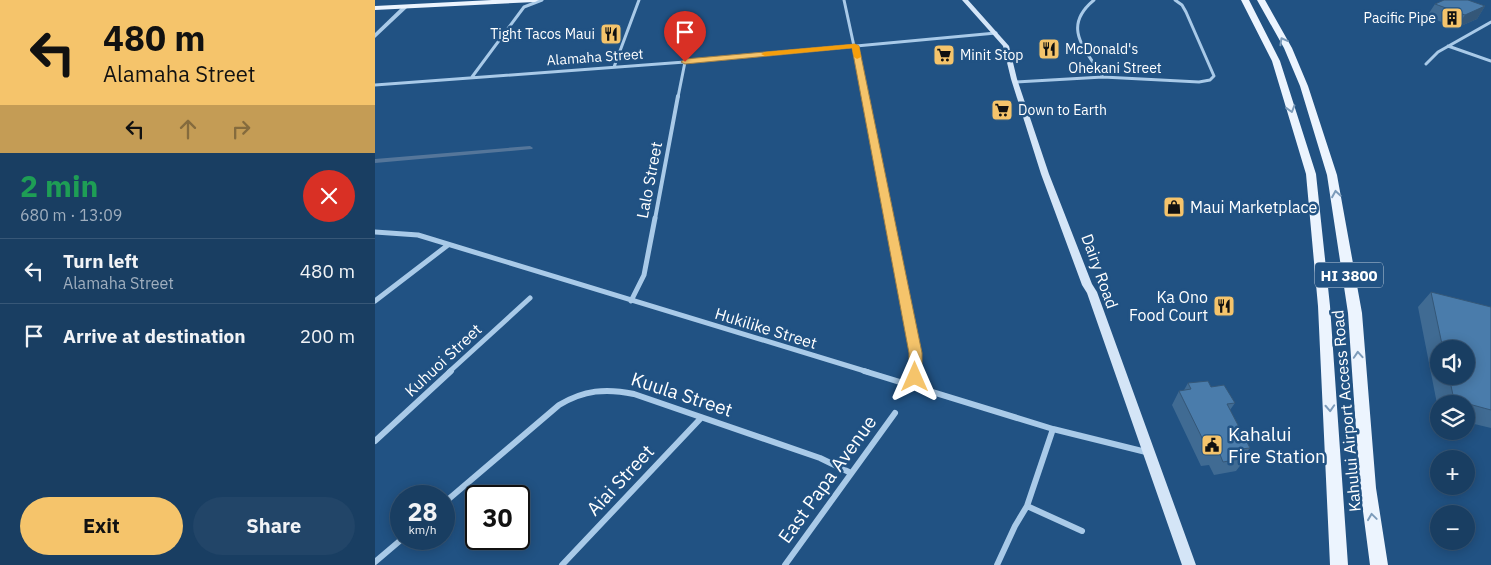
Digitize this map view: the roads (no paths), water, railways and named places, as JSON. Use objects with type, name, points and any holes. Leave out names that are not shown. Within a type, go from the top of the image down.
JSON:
[{"type":"main road","points":[[375,2],[412,0]]},
{"type":"main road","points":[[405,7],[428,0]]},
{"type":"main road","points":[[375,8],[535,0]]},
{"type":"main road","name":"Dairy Road","points":[[965,0],[996,33],[1008,50],[1045,174],[1087,285],[1093,292],[1189,565]]},
{"type":"main road","name":"Kahului Airport Access Road","points":[[1245,0],[1276,62],[1311,174],[1324,306],[1339,565]]},
{"type":"main road","name":"Kahului Airport Access Road","points":[[1261,0],[1288,48],[1304,86],[1333,175],[1355,312],[1368,488],[1379,565]]},
{"type":"main road","points":[[393,1],[403,4],[405,7]]},
{"type":"street","points":[[471,77],[524,6],[542,0]]},
{"type":"street","points":[[614,67],[639,0]]},
{"type":"street","points":[[844,0],[855,46],[916,353],[917,369],[912,386]]},
{"type":"street","points":[[1094,0],[1082,10],[1075,25],[1078,35],[1103,77]]},
{"type":"street","name":"Ohekani Street","points":[[1016,82],[1103,77],[1199,82],[1212,78],[1214,76],[1186,12],[1182,5],[1175,0]]},
{"type":"street","points":[[515,1],[524,6]]},
{"type":"street","points":[[375,36],[405,7]]},
{"type":"street","points":[[1426,64],[1434,55],[1447,46],[1491,22]]},
{"type":"street","name":"Alamaha Street","points":[[375,85],[685,62],[996,33]]},
{"type":"street","points":[[1447,46],[1491,61]]},
{"type":"street","name":"Lalo Street","points":[[631,300],[644,275],[685,62]]},
{"type":"street","name":"Hukilike Street","points":[[375,232],[418,236],[1053,429],[1149,453]]},
{"type":"street","points":[[375,301],[448,245]]},
{"type":"street","name":"Kuhuoi Street","points":[[375,441],[530,298]]},
{"type":"street","name":"Kuula Street","points":[[455,493],[540,420],[574,396],[603,388],[621,391],[820,458],[851,473]]},
{"type":"street","name":"East Papa Avenue","points":[[785,565],[895,413]]},
{"type":"street","name":"Aiai Street","points":[[562,565],[701,418]]},
{"type":"street","points":[[997,565],[1015,526],[1027,506],[1053,429]]},
{"type":"street","points":[[1027,506],[1081,531]]},
{"type":"street","points":[[375,562],[390,549]]},
{"type":"waterway","points":[[375,161],[530,148]]},
{"type":"place","name":"Pacific Pipe","points":[[1452,18]]},
{"type":"place","name":"Tight Tacos Maui","points":[[611,34]]},
{"type":"place","name":"McDonald's","points":[[1049,49]]},
{"type":"place","name":"Minit Stop","points":[[944,55]]},
{"type":"place","name":"Down to Earth","points":[[1002,110]]},
{"type":"place","name":"Maui Marketplace","points":[[1174,207]]},
{"type":"place","name":"Ka Ono Food Court","points":[[1224,306]]},
{"type":"place","name":"Kahalui Fire Station","points":[[1212,445]]}]
